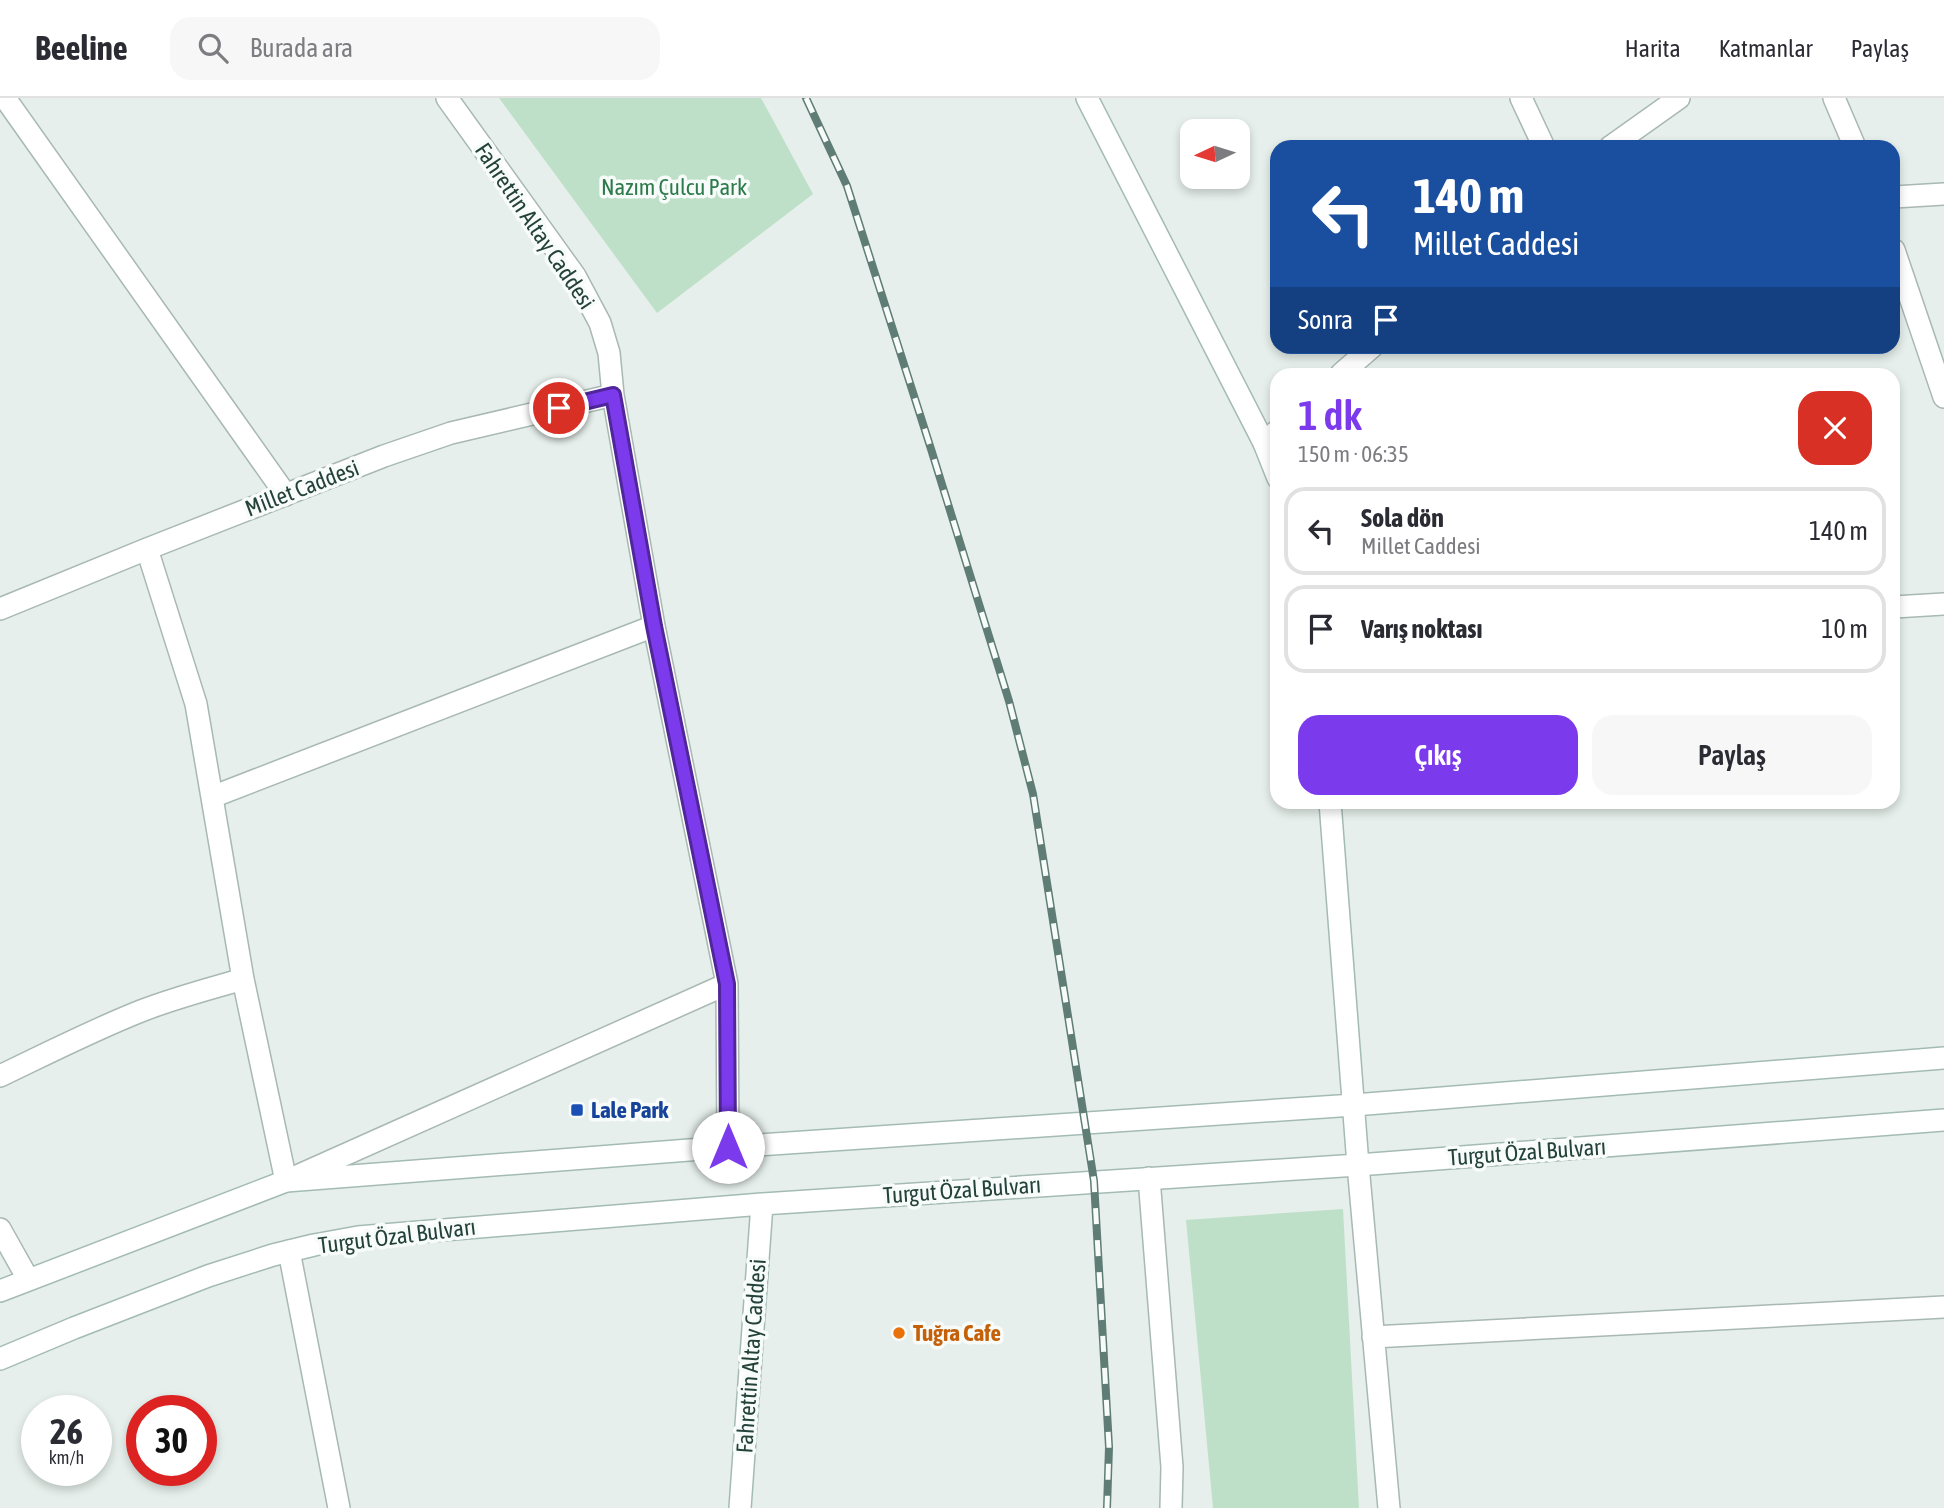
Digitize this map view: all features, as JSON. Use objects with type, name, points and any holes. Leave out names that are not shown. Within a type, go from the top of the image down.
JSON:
[{"type":"street","points":[[5,98],[286,495]]},
{"type":"street","name":"Fahrettin Altay Caddesi","points":[[447,98],[575,276],[600,323],[610,353],[613,395],[654,626],[727,984],[728,1147]]},
{"type":"street","points":[[1087,98],[1270,435]]},
{"type":"street","points":[[1521,98],[1541,140]]},
{"type":"street","points":[[1621,140],[1679,98]]},
{"type":"street","points":[[1835,98],[1852,140]]},
{"type":"street","points":[[1900,197],[1944,194]]},
{"type":"street","points":[[1900,268],[1944,397]]},
{"type":"street","points":[[1348,368],[1364,354]]},
{"type":"street","name":"Millet Caddesi","points":[[0,609],[384,456],[451,433],[613,395]]},
{"type":"street","points":[[147,549],[196,704],[243,979],[286,1181]]},
{"type":"street","points":[[1900,607],[1944,604]]},
{"type":"street","points":[[212,797],[654,626]]},
{"type":"street","points":[[1331,809],[1358,1165],[1389,1508]]},
{"type":"street","points":[[0,1076],[90,1032],[142,1011],[243,979]]},
{"type":"street","points":[[0,1291],[286,1181],[727,984]]},
{"type":"street","points":[[286,1181],[728,1147],[1354,1105],[1944,1058]]},
{"type":"street","name":"Turgut Özal Bulvarı","points":[[0,1359],[208,1276],[289,1251],[358,1237],[762,1204],[1358,1165],[1944,1120]]},
{"type":"street","points":[[1149,1178],[1171,1467],[1171,1508]]},
{"type":"street","name":"Fahrettin Altay Caddesi","points":[[740,1508],[762,1204]]},
{"type":"street","points":[[0,1229],[27,1279]]},
{"type":"street","points":[[289,1251],[339,1508]]},
{"type":"street","points":[[1373,1338],[1944,1307]]},
{"type":"green space","name":"Nazım Çulcu Park","points":[[499,98],[761,98],[813,194],[657,313]]},
{"type":"green space","points":[[1343,1209],[1359,1508],[1213,1508],[1186,1220]]},
{"type":"railway","points":[[806,98],[847,186],[1009,701],[1033,794],[1094,1181],[1109,1447],[1107,1508]]},
{"type":"place","name":"Lale Park","points":[[577,1110]]},
{"type":"place","name":"Tuğra Cafe","points":[[899,1333]]},
{"type":"route","points":[[559,408],[613,395],[654,626],[727,984],[728,1147]]}]
